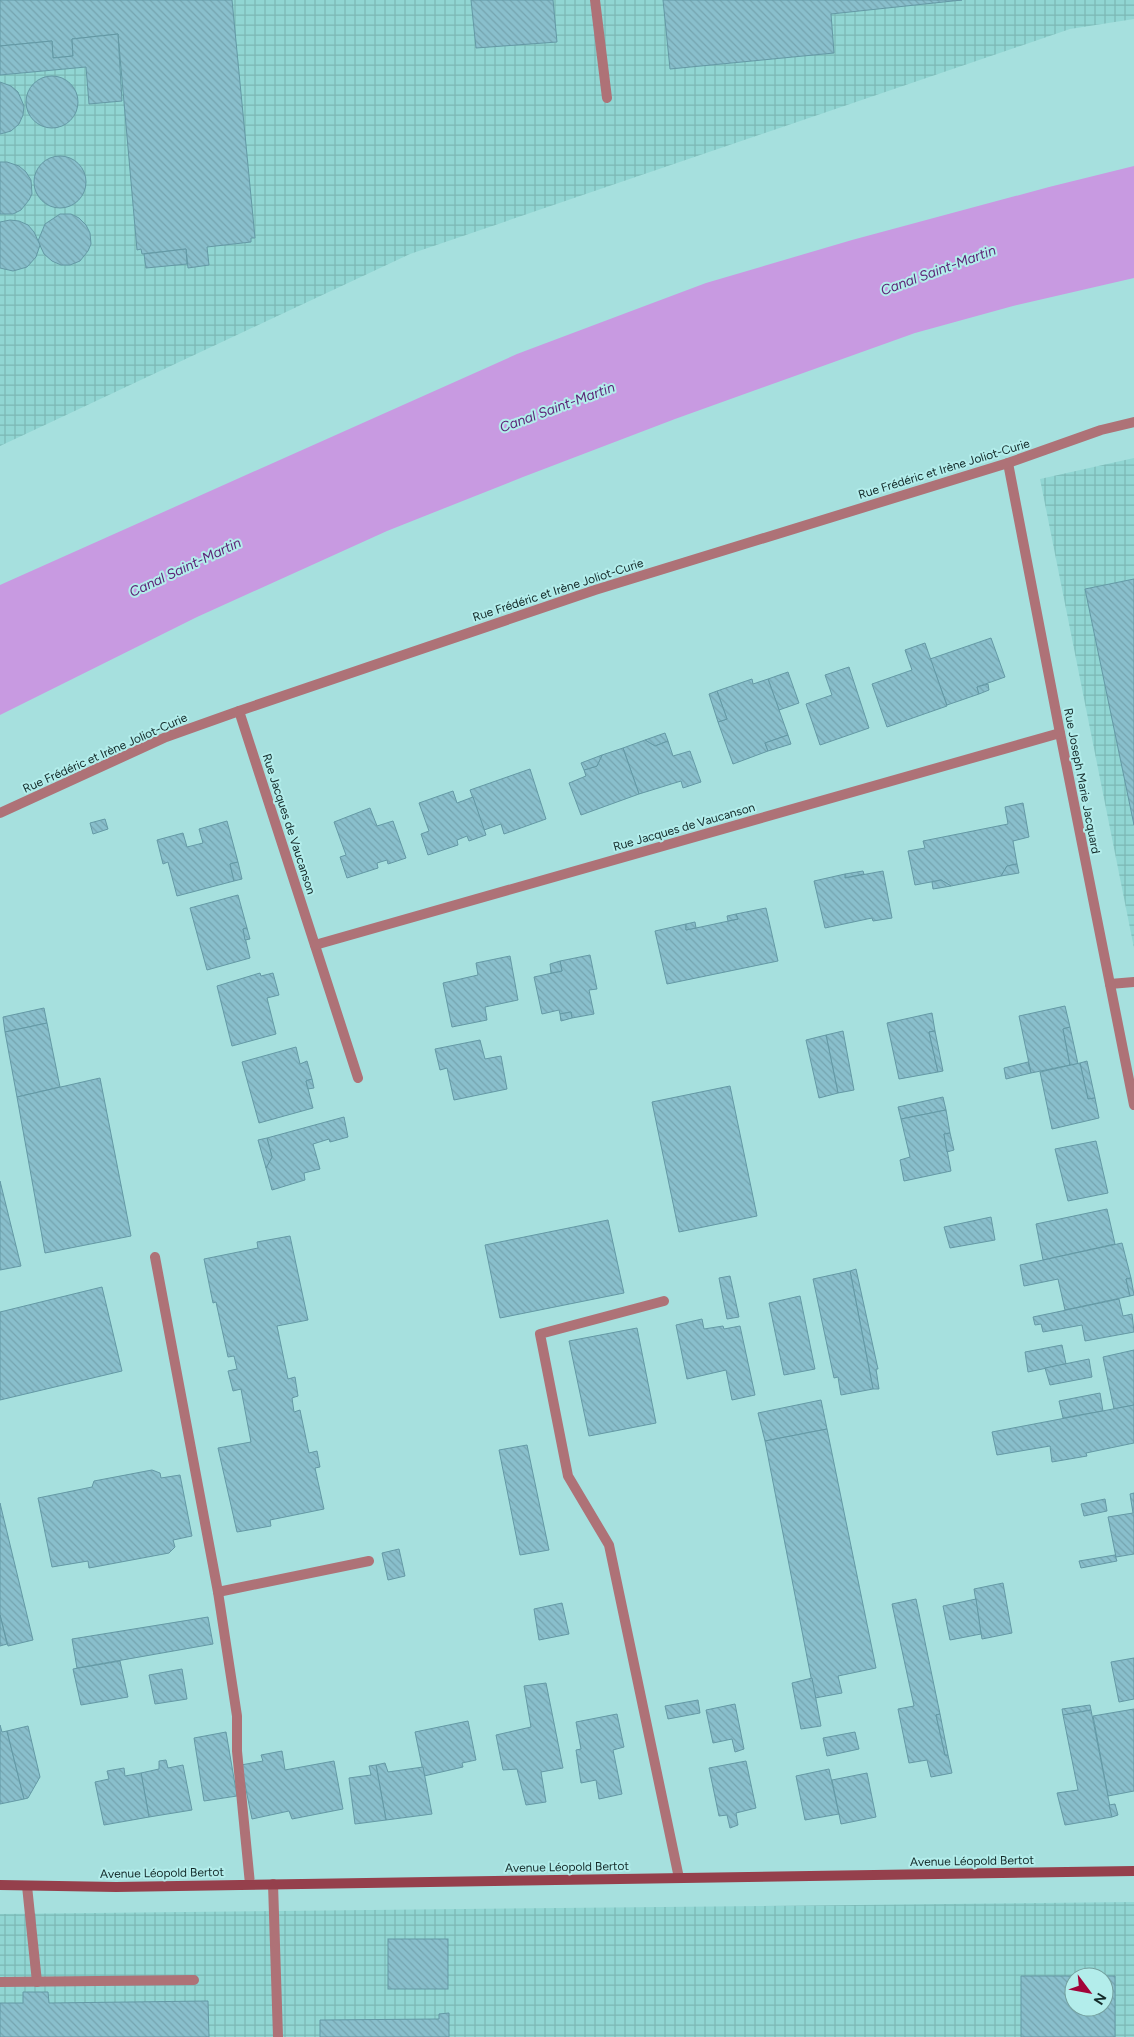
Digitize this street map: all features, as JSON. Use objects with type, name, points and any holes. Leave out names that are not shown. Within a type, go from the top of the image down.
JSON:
[{"type":"street","points":[[595,0],[607,98]]},
{"type":"street","name":"Rue Frédéric et Irène Joliot-Curie","points":[[0,813],[166,737],[239,710],[595,590],[1008,463],[1101,430],[1134,422]]},
{"type":"street","name":"Rue Joseph Marie Jacquard","points":[[1008,463],[1134,1105]]},
{"type":"street","name":"Rue Jacques de Vaucanson","points":[[239,710],[358,1078]]},
{"type":"street","name":"Rue Jacques de Vaucanson","points":[[315,945],[1060,733]]},
{"type":"street","points":[[1110,984],[1134,982]]},
{"type":"street","points":[[155,1257],[218,1592],[237,1716],[237,1751],[250,1884]]},
{"type":"street","points":[[664,1301],[540,1334],[568,1476],[609,1545],[679,1878]]},
{"type":"street","points":[[218,1592],[370,1561]]},
{"type":"street","name":"Avenue Léopold Bertot","points":[[0,1885],[116,1887],[1134,1871]]},
{"type":"street","points":[[273,1884],[278,2037]]},
{"type":"street","points":[[27,1886],[38,1982]]},
{"type":"street","points":[[0,1982],[194,1980]]},
{"type":"shaded area","points":[[0,0],[1134,0],[1134,19],[1070,29],[410,254],[0,446]]},
{"type":"shaded area","points":[[1134,458],[1134,948],[1040,479]]},
{"type":"shaded area","points":[[1134,1902],[1134,2037],[0,2037],[0,1914]]},
{"type":"water","name":"Canal Saint-Martin","points":[[1134,166],[1134,278],[1013,306],[915,333],[675,419],[523,477],[387,531],[197,617],[0,715],[0,585],[517,354],[706,283],[852,240]]},
{"type":"building","points":[[0,0],[232,0],[255,238],[251,238],[251,242],[207,247],[209,265],[188,268],[186,249],[142,254],[141,249],[137,250],[118,34],[72,39],[73,56],[53,58],[52,41],[0,46]]},
{"type":"building","points":[[471,0],[553,0],[557,42],[476,48]]},
{"type":"building","points":[[663,0],[962,0],[831,14],[834,53],[670,69]]},
{"type":"building","points":[[118,34],[122,101],[89,104],[86,67],[0,75],[0,46],[52,41],[53,58],[73,56],[72,39]]},
{"type":"building","points":[[52,76],[62,78],[70,84],[76,92],[78,102],[76,112],[70,120],[62,126],[52,128],[42,126],[34,120],[28,112],[26,102],[28,92],[34,84],[42,78]]},
{"type":"building","points":[[0,82],[11,86],[18,92],[24,106],[19,124],[11,131],[0,134]]},
{"type":"building","points":[[60,156],[74,160],[82,168],[86,182],[82,196],[74,204],[60,208],[46,204],[38,196],[34,182],[38,168],[46,160]]},
{"type":"building","points":[[0,162],[19,166],[31,180],[32,194],[29,200],[21,210],[13,214],[0,214]]},
{"type":"building","points":[[60,214],[71,214],[79,218],[86,225],[90,233],[91,244],[88,251],[80,261],[70,265],[61,265],[52,261],[44,254],[38,241],[45,224]]},
{"type":"building","points":[[10,220],[28,225],[34,232],[40,245],[36,257],[27,267],[13,271],[0,268],[0,222]]},
{"type":"building","points":[[186,249],[187,264],[146,268],[144,254]]},
{"type":"building","points":[[1134,579],[1134,825],[1085,589]]},
{"type":"building","points":[[991,638],[1005,677],[977,687],[979,694],[947,705],[930,659]]},
{"type":"building","points":[[925,643],[947,706],[887,727],[872,684],[912,670],[905,650]]},
{"type":"building","points":[[849,667],[869,728],[820,745],[806,704],[832,695],[825,675]]},
{"type":"building","points":[[788,672],[799,703],[779,710],[768,679]]},
{"type":"building","points":[[752,679],[753,684],[768,679],[788,735],[765,743],[768,751],[733,764],[718,722],[727,719],[717,691]]},
{"type":"building","points":[[988,684],[989,690],[979,694],[977,687]]},
{"type":"building","points":[[717,691],[727,719],[718,722],[709,694]]},
{"type":"building","points":[[665,733],[668,741],[655,746],[645,740]]},
{"type":"building","points":[[788,735],[791,744],[768,751],[765,743]]},
{"type":"building","points":[[645,740],[655,746],[668,741],[673,756],[690,751],[701,782],[683,788],[681,781],[639,794],[623,748]]},
{"type":"building","points":[[623,748],[639,794],[581,815],[569,783],[586,776],[584,770],[597,766],[602,755]]},
{"type":"building","points":[[602,755],[597,766],[584,770],[581,763]]},
{"type":"building","points":[[530,769],[546,819],[504,834],[501,824],[484,830],[470,790]]},
{"type":"building","points":[[453,791],[457,803],[473,797],[486,835],[469,841],[467,836],[457,840],[458,845],[428,855],[421,834],[429,831],[419,803]]},
{"type":"building","points":[[1023,803],[1029,837],[1013,841],[1017,864],[1007,866],[1001,876],[951,886],[941,880],[915,885],[908,851],[925,848],[923,841],[1008,824],[1005,807]]},
{"type":"building","points":[[370,808],[377,826],[393,821],[406,858],[388,864],[387,860],[377,863],[378,868],[347,878],[340,857],[346,855],[334,822]]},
{"type":"building","points":[[105,819],[108,829],[93,834],[90,823]]},
{"type":"building","points":[[227,821],[238,862],[230,864],[234,881],[177,896],[168,862],[163,864],[157,840],[183,833],[187,847],[203,843],[199,829]]},
{"type":"building","points":[[238,862],[242,879],[234,881],[230,864]]},
{"type":"building","points":[[1017,864],[1019,873],[1001,876],[1007,866]]},
{"type":"building","points":[[863,871],[864,874],[845,878],[845,874]]},
{"type":"building","points":[[883,871],[892,918],[873,921],[872,918],[825,928],[814,881],[845,874],[845,878]]},
{"type":"building","points":[[941,880],[951,886],[933,889],[932,882]]},
{"type":"building","points":[[238,895],[247,928],[243,929],[250,958],[207,970],[190,908]]},
{"type":"building","points":[[766,908],[778,961],[667,984],[655,931],[686,924],[686,930],[696,928],[738,919],[736,914]]},
{"type":"building","points":[[736,914],[738,919],[728,921],[727,916]]},
{"type":"building","points":[[695,922],[696,928],[686,930],[686,924]]},
{"type":"building","points":[[247,928],[250,939],[245,940],[243,929]]},
{"type":"building","points":[[590,955],[597,989],[589,990],[594,1014],[572,1018],[571,1012],[560,1014],[559,1010],[542,1014],[534,977],[562,971],[560,961]]},
{"type":"building","points":[[510,956],[518,1000],[485,1007],[487,1020],[452,1027],[443,983],[478,975],[476,963]]},
{"type":"building","points":[[560,961],[562,971],[551,973],[550,964]]},
{"type":"building","points":[[260,973],[261,976],[273,973],[279,995],[267,998],[276,1034],[232,1046],[217,986]]},
{"type":"building","points":[[1065,1006],[1070,1027],[1063,1029],[1070,1065],[1031,1073],[1019,1016]]},
{"type":"building","points":[[44,1008],[47,1023],[5,1032],[3,1017]]},
{"type":"building","points":[[571,1012],[572,1018],[561,1021],[560,1014]]},
{"type":"building","points":[[932,1013],[935,1031],[929,1032],[938,1072],[899,1079],[887,1023]]},
{"type":"building","points":[[47,1023],[60,1087],[17,1097],[5,1032]]},
{"type":"building","points":[[1070,1027],[1078,1064],[1070,1065],[1063,1029]]},
{"type":"building","points":[[843,1031],[854,1090],[838,1093],[826,1035]]},
{"type":"building","points":[[935,1031],[943,1071],[938,1072],[929,1032]]},
{"type":"building","points":[[826,1035],[838,1093],[819,1098],[806,1040]]},
{"type":"building","points":[[480,1040],[485,1059],[501,1056],[507,1089],[454,1100],[447,1068],[440,1070],[435,1049]]},
{"type":"building","points":[[296,1047],[300,1064],[307,1061],[312,1079],[306,1081],[313,1108],[259,1123],[242,1062]]},
{"type":"building","points":[[1087,1061],[1095,1098],[1088,1099],[1080,1063]]},
{"type":"building","points":[[1028,1062],[1031,1073],[1006,1079],[1004,1068]]},
{"type":"building","points":[[1080,1063],[1088,1099],[1095,1098],[1099,1118],[1052,1129],[1040,1072]]},
{"type":"building","points":[[100,1078],[131,1236],[45,1253],[17,1097]]},
{"type":"building","points":[[312,1079],[314,1088],[308,1089],[306,1081]]},
{"type":"building","points":[[730,1086],[757,1216],[679,1232],[652,1102]]},
{"type":"building","points":[[943,1097],[946,1110],[901,1119],[898,1107]]},
{"type":"building","points":[[946,1110],[950,1133],[944,1134],[951,1171],[904,1181],[900,1160],[910,1157],[901,1119]]},
{"type":"building","points":[[344,1117],[348,1137],[330,1142],[329,1139],[313,1144],[320,1169],[304,1173],[305,1180],[272,1190],[266,1168],[272,1157],[267,1138]]},
{"type":"building","points":[[950,1133],[954,1150],[947,1152],[944,1134]]},
{"type":"building","points":[[267,1138],[272,1157],[266,1168],[258,1140]]},
{"type":"building","points":[[1096,1141],[1108,1193],[1068,1201],[1055,1149]]},
{"type":"building","points":[[0,1181],[21,1266],[0,1270]]},
{"type":"building","points":[[1107,1209],[1115,1244],[1043,1260],[1036,1224]]},
{"type":"building","points":[[991,1217],[995,1240],[950,1248],[944,1227]]},
{"type":"building","points":[[608,1220],[624,1293],[500,1318],[485,1245]]},
{"type":"building","points":[[290,1236],[308,1320],[277,1326],[288,1379],[295,1377],[298,1396],[292,1398],[294,1412],[300,1410],[309,1453],[317,1451],[320,1467],[315,1468],[324,1509],[270,1520],[271,1526],[237,1532],[218,1448],[251,1442],[241,1389],[233,1391],[228,1371],[237,1369],[234,1356],[228,1357],[216,1302],[213,1303],[204,1259],[258,1248],[257,1242]]},
{"type":"building","points":[[1122,1243],[1131,1278],[1126,1279],[1130,1296],[1065,1310],[1058,1279],[1024,1286],[1020,1265]]},
{"type":"building","points":[[856,1269],[878,1369],[876,1369],[879,1389],[873,1389],[850,1271]]},
{"type":"building","points":[[850,1271],[873,1389],[841,1395],[838,1377],[834,1378],[813,1279]]},
{"type":"building","points":[[730,1276],[739,1317],[727,1319],[719,1278]]},
{"type":"building","points":[[1131,1278],[1134,1295],[1130,1296],[1126,1279]]},
{"type":"building","points":[[102,1287],[122,1371],[0,1400],[0,1312]]},
{"type":"building","points":[[800,1296],[815,1369],[784,1375],[769,1303]]},
{"type":"building","points":[[1119,1299],[1123,1316],[1132,1314],[1134,1332],[1085,1341],[1082,1325],[1043,1332],[1041,1324],[1035,1325],[1033,1317]]},
{"type":"building","points":[[702,1319],[704,1329],[723,1326],[724,1329],[740,1326],[755,1395],[732,1400],[726,1370],[687,1379],[676,1325]]},
{"type":"building","points":[[637,1328],[656,1423],[589,1436],[569,1341]]},
{"type":"building","points":[[1062,1345],[1066,1364],[1028,1372],[1025,1352]]},
{"type":"building","points":[[1134,1350],[1134,1405],[1114,1409],[1103,1357]]},
{"type":"building","points":[[1089,1359],[1092,1377],[1050,1385],[1045,1368]]},
{"type":"building","points":[[1100,1393],[1103,1411],[1063,1418],[1059,1401]]},
{"type":"building","points":[[821,1400],[827,1429],[765,1441],[758,1413]]},
{"type":"building","points":[[1134,1405],[1134,1443],[1086,1453],[1087,1456],[1052,1462],[1050,1446],[997,1455],[992,1432]]},
{"type":"building","points":[[827,1429],[876,1668],[838,1676],[842,1693],[815,1698],[765,1441]]},
{"type":"building","points":[[527,1445],[549,1550],[520,1555],[499,1450]]},
{"type":"building","points":[[152,1470],[160,1473],[161,1478],[180,1475],[192,1536],[173,1540],[175,1547],[169,1553],[89,1568],[88,1561],[52,1567],[38,1498],[92,1487],[94,1481]]},
{"type":"building","points":[[1134,1493],[1134,1554],[1116,1557],[1108,1517],[1133,1513],[1130,1494]]},
{"type":"building","points":[[1105,1499],[1107,1511],[1084,1516],[1081,1504]]},
{"type":"building","points":[[0,1503],[33,1640],[8,1646],[0,1615]]},
{"type":"building","points":[[399,1549],[405,1576],[388,1580],[382,1553]]},
{"type":"building","points":[[1115,1555],[1117,1561],[1081,1568],[1079,1561]]},
{"type":"building","points":[[1003,1583],[1012,1633],[982,1639],[974,1589]]},
{"type":"building","points":[[916,1599],[940,1714],[936,1715],[945,1755],[948,1755],[952,1773],[931,1777],[927,1760],[909,1763],[898,1709],[914,1706],[892,1604]]},
{"type":"building","points":[[976,1599],[981,1634],[950,1640],[943,1606]]},
{"type":"building","points":[[562,1603],[569,1634],[539,1640],[534,1609]]},
{"type":"building","points":[[0,1615],[7,1644],[0,1646]]},
{"type":"building","points":[[208,1617],[213,1644],[77,1668],[72,1639]]},
{"type":"building","points":[[1134,1658],[1134,1699],[1119,1702],[1111,1662]]},
{"type":"building","points":[[120,1661],[128,1697],[81,1705],[73,1669]]},
{"type":"building","points":[[182,1669],[187,1699],[155,1704],[149,1675]]},
{"type":"building","points":[[812,1678],[821,1726],[801,1729],[792,1683]]},
{"type":"building","points":[[546,1683],[563,1768],[541,1772],[546,1802],[526,1805],[517,1769],[503,1770],[496,1735],[531,1727],[524,1686]]},
{"type":"building","points":[[698,1700],[700,1713],[668,1719],[665,1706]]},
{"type":"building","points":[[735,1704],[744,1749],[735,1752],[732,1739],[713,1743],[706,1710]]},
{"type":"building","points":[[1090,1705],[1091,1710],[1063,1715],[1062,1709]]},
{"type":"building","points":[[1134,1709],[1134,1791],[1108,1796],[1093,1716]]},
{"type":"building","points":[[1091,1710],[1112,1817],[1065,1825],[1057,1793],[1078,1790],[1063,1715]]},
{"type":"building","points":[[617,1714],[624,1747],[613,1750],[622,1794],[599,1799],[596,1780],[581,1783],[576,1750],[581,1749],[576,1722]]},
{"type":"building","points":[[940,1714],[948,1755],[945,1755],[936,1715]]},
{"type":"building","points":[[468,1721],[476,1760],[462,1763],[463,1767],[424,1776],[415,1732]]},
{"type":"building","points":[[0,1725],[2,1732],[7,1731],[24,1799],[0,1804]]},
{"type":"building","points":[[28,1726],[40,1777],[28,1798],[24,1799],[7,1731]]},
{"type":"building","points":[[226,1732],[237,1796],[204,1801],[194,1738]]},
{"type":"building","points":[[855,1732],[859,1749],[827,1756],[823,1738]]},
{"type":"building","points":[[282,1751],[285,1770],[334,1761],[343,1809],[292,1819],[289,1811],[252,1819],[241,1765],[263,1761],[261,1755]]},
{"type":"building","points":[[166,1760],[168,1768],[183,1765],[192,1810],[149,1817],[141,1773],[159,1769],[159,1761]]},
{"type":"building","points":[[746,1761],[756,1808],[736,1813],[738,1825],[730,1828],[727,1815],[719,1816],[709,1768]]},
{"type":"building","points":[[385,1763],[388,1772],[423,1767],[432,1814],[386,1820],[376,1765]]},
{"type":"building","points":[[376,1765],[386,1820],[355,1824],[349,1778],[371,1775],[369,1766]]},
{"type":"building","points":[[124,1768],[125,1776],[141,1773],[149,1817],[104,1825],[95,1782],[109,1779],[107,1771]]},
{"type":"building","points":[[829,1769],[839,1814],[805,1820],[796,1776]]},
{"type":"building","points":[[867,1773],[876,1817],[841,1824],[832,1780]]},
{"type":"building","points":[[1115,1804],[1118,1815],[1112,1817],[1109,1805]]},
{"type":"building","points":[[388,1939],[448,1939],[448,1989],[388,1989]]},
{"type":"building","points":[[1021,1976],[1064,1976],[1064,2017],[1114,2017],[1115,1976],[1115,2037],[1021,2037]]},
{"type":"building","points":[[23,1992],[48,1992],[49,2003],[208,2001],[209,2037],[0,2037],[0,2003],[23,2003]]},
{"type":"building","points":[[449,2013],[449,2037],[320,2037],[320,2020],[439,2019],[439,2014]]}]
